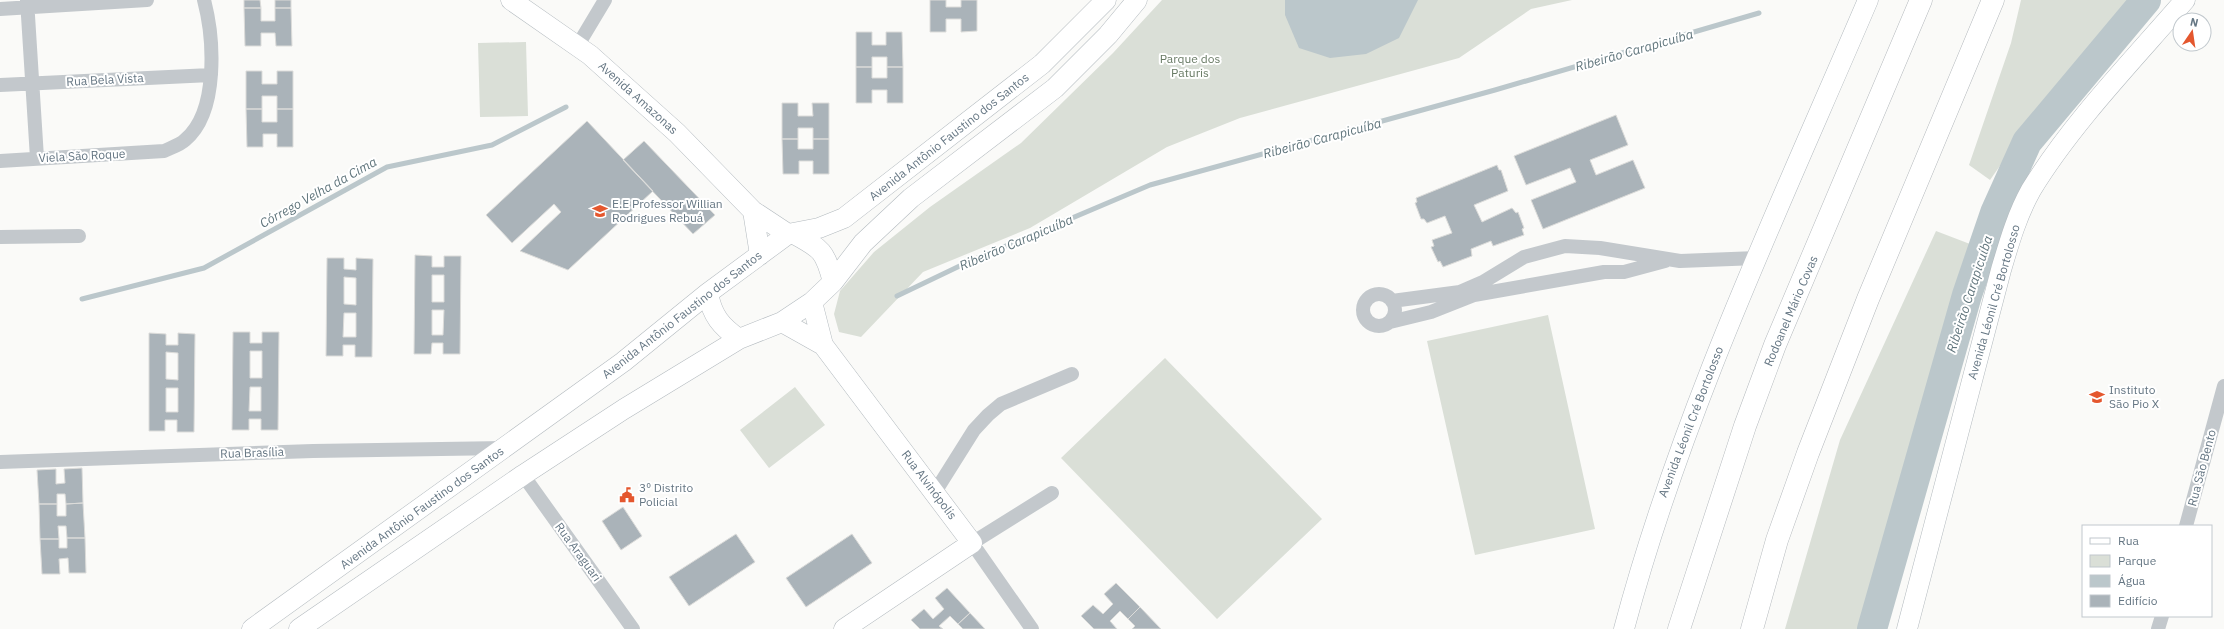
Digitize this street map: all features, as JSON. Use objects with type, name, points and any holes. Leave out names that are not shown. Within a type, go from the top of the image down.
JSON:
[{"type":"highway","name":"Rodoanel Mário Covas","points":[[1679,629],[1745,426],[1775,345],[1921,0]]},
{"type":"highway","points":[[1752,629],[1777,540],[1808,454],[1868,299],[1993,0]]},
{"type":"main road","name":"Avenida Amazonas","points":[[510,0],[578,45],[676,133],[753,211],[822,251],[828,262],[833,282]]},
{"type":"main road","name":"Avenida Antônio Faustino dos Santos","points":[[252,629],[623,362],[708,293],[760,255],[791,234],[834,223],[844,218],[1042,64],[1106,0]]},
{"type":"main road","name":"Avenida Antônio Faustino dos Santos","points":[[299,629],[523,475],[624,409],[739,340],[782,322],[812,302],[833,282],[863,243],[911,198],[1055,88],[1108,35],[1137,0]]},
{"type":"main road","name":"Avenida Léonil Cré Bortolosso","points":[[1624,629],[1655,519],[1710,370],[1868,0]]},
{"type":"main road","name":"Avenida Léonil Cré Bortolosso","points":[[1907,629],[2001,270],[2015,225],[2031,191],[2057,152],[2184,0]]},
{"type":"main road","points":[[753,211],[760,255]]},
{"type":"main road","points":[[708,293],[710,305],[717,320],[739,340]]},
{"type":"main road","name":"Rua Alvinópolis","points":[[812,302],[823,345],[972,542]]},
{"type":"main road","name":"Rua Alvinópolis","points":[[782,322],[823,345]]},
{"type":"main road","points":[[844,629],[972,542]]},
{"type":"street","points":[[0,9],[27,4],[147,0]]},
{"type":"street","points":[[204,0],[211,38],[210,75]]},
{"type":"street","points":[[578,45],[605,0]]},
{"type":"street","points":[[27,4],[37,158]]},
{"type":"street","name":"Rua Bela Vista","points":[[0,85],[210,75]]},
{"type":"street","name":"Viela São Roque","points":[[0,161],[164,151],[185,140],[194,129],[205,108],[210,75]]},
{"type":"street","points":[[0,237],[79,236]]},
{"type":"street","points":[[1392,301],[1460,292],[1483,282],[1524,257],[1565,246],[1600,248],[1669,260],[1757,258]]},
{"type":"street","points":[[1390,322],[1395,312],[1392,301],[1383,295],[1378,294],[1368,298],[1363,307],[1364,317],[1370,325],[1380,327],[1390,322],[1431,312],[1474,295],[1604,272],[1624,272],[1669,260]]},
{"type":"street","points":[[934,492],[974,430],[988,415],[1001,404],[1072,374]]},
{"type":"street","name":"Rua São Bento","points":[[2186,525],[2224,386]]},
{"type":"street","name":"Rua Brasília","points":[[0,462],[313,451],[505,448]]},
{"type":"street","name":"Rua Araguari","points":[[523,475],[634,629]]},
{"type":"street","points":[[972,542],[1052,493]]},
{"type":"street","name":"Rua Alvinópolis","points":[[972,542],[1032,629]]},
{"type":"street","points":[[2158,629],[2162,617]]},
{"type":"green space","name":"Parque dos Paturis","points":[[1162,0],[1572,0],[1531,9],[1459,58],[1240,118],[1167,147],[1030,228],[923,272],[861,337],[839,332],[834,314],[840,291],[874,252],[930,207],[1021,143],[1113,53]]},
{"type":"green space","points":[[2021,0],[2134,0],[2105,38],[2045,102],[1990,180],[1969,165],[2011,43]]},
{"type":"green space","points":[[526,42],[528,116],[480,117],[478,43]]},
{"type":"green space","points":[[1936,231],[1970,244],[1913,457],[1860,629],[1785,629],[1840,440]]},
{"type":"green space","points":[[1548,315],[1595,529],[1475,555],[1427,341]]},
{"type":"green space","points":[[1165,358],[1322,519],[1217,619],[1061,458]]},
{"type":"green space","points":[[795,387],[825,425],[769,468],[740,430]]},
{"type":"water","points":[[1285,0],[1418,0],[1399,38],[1366,54],[1330,58],[1299,48],[1285,15]]},
{"type":"building","points":[[244,0],[260,0],[261,8],[244,8]]},
{"type":"building","points":[[275,0],[291,0],[291,8],[275,8]]},
{"type":"building","points":[[930,0],[946,0],[946,7],[961,7],[961,0],[977,0],[977,31],[961,32],[961,19],[946,19],[946,32],[930,32]]},
{"type":"building","points":[[244,8],[261,8],[261,21],[275,21],[275,8],[291,8],[292,46],[276,46],[275,33],[261,33],[261,46],[245,46]]},
{"type":"building","points":[[856,32],[872,32],[872,45],[886,45],[886,32],[902,32],[903,67],[887,67],[887,57],[872,57],[872,67],[856,67]]},
{"type":"building","points":[[856,67],[872,67],[872,78],[887,78],[887,67],[903,67],[903,103],[887,103],[887,90],[872,90],[872,103],[856,103]]},
{"type":"building","points":[[246,71],[262,71],[262,84],[277,84],[277,71],[293,71],[293,109],[277,109],[277,96],[262,96],[262,109],[246,109]]},
{"type":"building","points":[[782,103],[798,103],[798,116],[813,116],[812,103],[829,103],[829,139],[813,139],[813,128],[798,128],[798,139],[782,139]]},
{"type":"building","points":[[246,109],[262,109],[262,122],[277,122],[277,109],[293,109],[293,147],[277,147],[277,134],[263,134],[263,147],[247,147]]},
{"type":"building","points":[[1616,115],[1628,145],[1590,160],[1596,175],[1633,160],[1645,188],[1543,229],[1531,200],[1576,182],[1570,168],[1526,185],[1514,156]]},
{"type":"building","points":[[587,121],[653,191],[568,270],[520,251],[561,212],[554,204],[512,243],[486,215]]},
{"type":"building","points":[[782,139],[798,139],[798,149],[813,149],[813,139],[829,139],[829,174],[813,174],[813,161],[799,161],[799,174],[783,174]]},
{"type":"building","points":[[644,141],[715,215],[693,234],[623,160]]},
{"type":"building","points":[[1497,165],[1499,170],[1501,170],[1508,191],[1474,205],[1482,222],[1512,208],[1516,213],[1518,212],[1524,228],[1522,229],[1524,235],[1493,246],[1491,241],[1471,249],[1472,256],[1443,267],[1440,261],[1438,262],[1431,247],[1434,246],[1432,240],[1452,233],[1445,216],[1427,223],[1424,219],[1421,219],[1415,203],[1417,202],[1416,198]]},
{"type":"building","points":[[415,255],[432,256],[432,267],[444,267],[444,256],[461,256],[460,354],[443,354],[443,343],[432,343],[431,354],[414,354]],"holes":[[[432,275],[444,275],[444,302],[432,302]],[[432,310],[444,310],[443,335],[432,335]]]},
{"type":"building","points":[[327,258],[344,258],[344,269],[356,270],[356,258],[373,259],[372,357],[355,357],[355,345],[343,345],[343,356],[326,356]],"holes":[[[344,277],[356,278],[356,305],[344,304]],[[344,313],[356,313],[356,337],[343,337]]]},
{"type":"building","points":[[233,332],[250,332],[250,343],[262,343],[262,332],[279,332],[278,430],[261,430],[261,419],[249,419],[249,430],[232,430]],"holes":[[[250,351],[262,351],[262,378],[250,378]],[[250,387],[261,387],[261,411],[249,411]]]},
{"type":"building","points":[[149,333],[166,334],[166,345],[178,345],[178,333],[195,334],[194,432],[177,432],[177,420],[165,420],[165,431],[149,431]],"holes":[[[166,352],[178,353],[178,380],[166,379]],[[166,388],[178,388],[178,412],[166,412]]]},
{"type":"building","points":[[82,468],[83,503],[66,504],[65,494],[57,494],[57,504],[39,504],[37,470],[56,469],[56,484],[65,483],[64,469]]},
{"type":"building","points":[[83,503],[85,538],[67,538],[66,526],[58,526],[59,539],[40,539],[39,504],[57,504],[57,516],[66,516],[66,504]]},
{"type":"building","points":[[623,507],[642,536],[621,550],[602,521]]},
{"type":"building","points":[[736,534],[755,562],[689,606],[669,577]]},
{"type":"building","points":[[852,534],[872,563],[806,607],[786,578]]},
{"type":"building","points":[[67,538],[85,538],[86,573],[69,573],[68,558],[59,559],[60,574],[42,574],[40,539],[59,539],[59,548],[67,548]]},
{"type":"building","points":[[1116,583],[1140,607],[1128,619],[1120,611],[1110,621],[1117,629],[1094,629],[1081,616],[1093,605],[1103,614],[1113,604],[1104,594]]},
{"type":"building","points":[[947,588],[970,613],[958,624],[950,616],[939,626],[943,629],[920,629],[911,620],[924,609],[933,619],[944,609],[935,598]]},
{"type":"building","points":[[1140,607],[1161,629],[1132,629],[1135,626],[1128,619]]},
{"type":"building","points":[[970,613],[985,629],[963,629],[958,624]]},
{"type":"waterway","name":"Ribeirão Carapicuíba","points":[[1872,629],[1967,295],[1995,213],[2027,142],[2146,0]]},
{"type":"waterway","name":"Ribeirão Carapicuíba","points":[[897,296],[968,262],[1150,185],[1495,90],[1759,13]]},
{"type":"waterway","name":"Córrego Velha da Cima","points":[[82,299],[204,268],[387,167],[492,145],[566,107]]},
{"type":"place","name":"E.E Professor Willian Rodrigues Rebuá","points":[[600,211]]},
{"type":"place","name":"Instituto São Pio X","points":[[2097,397]]},
{"type":"place","name":"3º Distrito Policial","points":[[627,495]]}]
